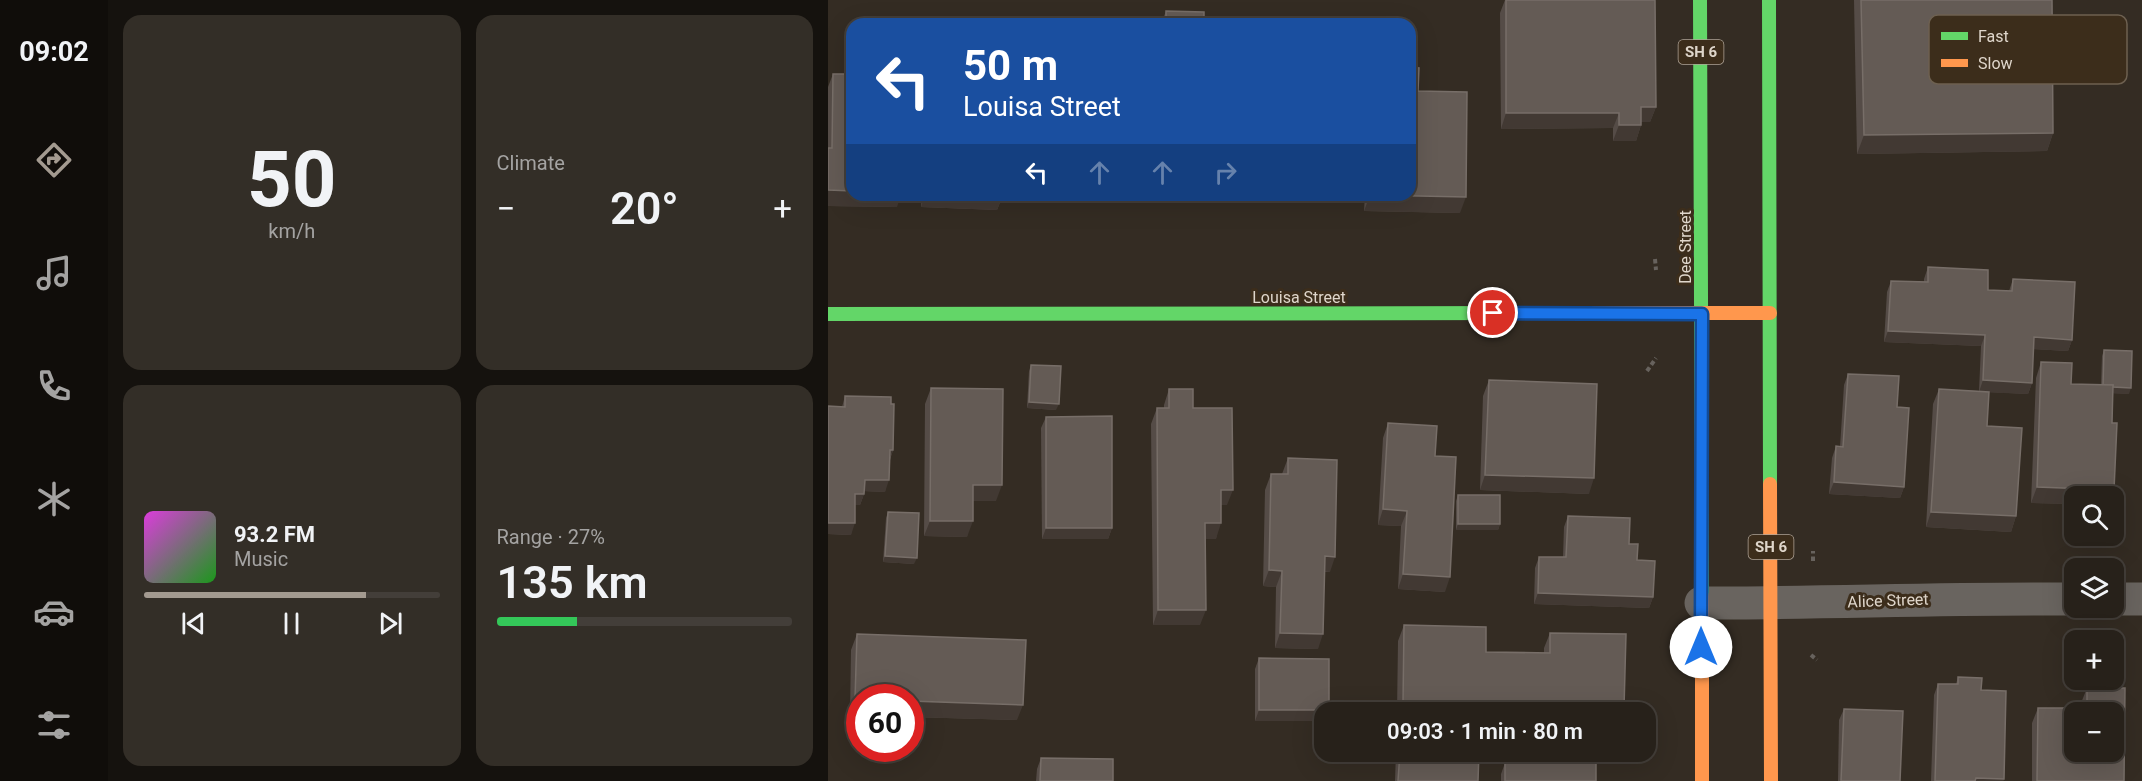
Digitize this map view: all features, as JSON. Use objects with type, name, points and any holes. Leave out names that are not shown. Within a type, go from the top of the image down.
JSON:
[{"type":"main road","name":"Dee Street","points":[[1700,0],[1702,781]]},
{"type":"main road","name":"SH 6","points":[[1769,0],[1771,781]]},
{"type":"main road","name":"Louisa Street","points":[[828,314],[1770,313]]},
{"type":"street","name":"Alice Street","points":[[1701,603],[1954,598],[2064,599]]},
{"type":"street","points":[[2124,599],[2142,599]]},
{"type":"path","points":[[1655,259],[1656,270]]},
{"type":"path","points":[[1647,371],[1656,358]]},
{"type":"path","points":[[1813,551],[1813,561]]},
{"type":"path","points":[[1811,655],[1817,660]]},
{"type":"building","points":[[1506,0],[1655,0],[1656,107],[1641,107],[1641,125],[1619,125],[1619,113],[1506,113]]},
{"type":"building","points":[[1861,0],[2052,0],[2052,15],[1929,15],[1929,84],[2053,84],[2053,133],[1864,135]]},
{"type":"building","points":[[1166,11],[1204,12],[1204,18],[1166,18]]},
{"type":"building","points":[[1416,68],[1419,68],[1418,91],[1467,92],[1466,197],[1416,196]]},
{"type":"building","points":[[833,74],[846,74],[846,191],[828,190],[828,148],[832,148]]},
{"type":"building","points":[[1928,267],[1988,270],[1988,290],[2012,291],[2013,279],[2075,282],[2072,340],[2034,337],[2032,383],[1983,380],[1985,335],[1888,331],[1891,281],[1928,282]]},
{"type":"building","points":[[2104,350],[2132,351],[2131,388],[2103,385]]},
{"type":"building","points":[[2041,362],[2072,363],[2071,384],[2113,385],[2112,423],[2117,423],[2114,486],[2037,487]]},
{"type":"building","points":[[1031,365],[1061,366],[1059,404],[1029,402]]},
{"type":"building","points":[[1848,374],[1899,376],[1897,407],[1909,408],[1904,487],[1834,482],[1836,446],[1843,447]]},
{"type":"building","points":[[1489,380],[1597,384],[1594,478],[1485,475]]},
{"type":"building","points":[[931,388],[1003,389],[1002,485],[973,485],[973,521],[930,521]]},
{"type":"building","points":[[1169,389],[1193,389],[1193,408],[1232,408],[1233,490],[1221,490],[1221,523],[1205,523],[1206,610],[1158,610],[1157,408],[1169,408]]},
{"type":"building","points":[[1939,389],[1989,392],[1987,426],[2022,428],[2016,516],[1931,512]]},
{"type":"building","points":[[845,396],[891,397],[891,404],[894,404],[893,450],[890,450],[889,480],[865,480],[864,494],[855,494],[855,523],[828,523],[828,406],[845,407]]},
{"type":"building","points":[[1112,416],[1112,528],[1046,528],[1046,417]]},
{"type":"building","points":[[1388,423],[1437,426],[1435,456],[1456,457],[1450,577],[1403,574],[1407,511],[1383,509]]},
{"type":"building","points":[[1288,458],[1337,460],[1335,557],[1325,556],[1323,634],[1280,633],[1282,571],[1269,570],[1271,474],[1288,474]]},
{"type":"building","points":[[1458,495],[1500,495],[1500,524],[1458,524]]},
{"type":"building","points":[[888,512],[919,513],[917,558],[885,556]]},
{"type":"building","points":[[1568,516],[1630,518],[1629,544],[1638,544],[1637,560],[1655,561],[1653,597],[1538,593],[1539,557],[1566,557]]},
{"type":"building","points":[[1404,625],[1486,627],[1486,652],[1550,653],[1550,633],[1626,634],[1624,702],[1403,702]]},
{"type":"building","points":[[857,634],[1026,640],[1023,705],[924,701],[924,684],[855,684]]},
{"type":"building","points":[[1259,658],[1329,659],[1329,702],[1314,702],[1314,710],[1259,710]]},
{"type":"building","points":[[1958,677],[1982,678],[1981,690],[2006,691],[2004,779],[1976,778],[1975,781],[1935,781],[1938,684],[1958,684]]},
{"type":"building","points":[[2125,688],[2124,781],[2037,781],[2038,708],[2064,708],[2064,762],[2124,762],[2124,702],[2087,702],[2087,690],[2124,690]]},
{"type":"building","points":[[1844,709],[1903,711],[1900,781],[1841,781]]},
{"type":"building","points":[[1041,758],[1113,759],[1113,781],[1040,781]]},
{"type":"building","points":[[1399,762],[1479,762],[1478,781],[1398,781]]},
{"type":"building","points":[[1505,763],[1596,763],[1596,781],[1505,781]]},
{"type":"traffic: fast","points":[[1700,0],[1702,596]]},
{"type":"traffic: fast","points":[[1769,0],[1770,484]]},
{"type":"traffic: fast","points":[[828,314],[1551,313]]},
{"type":"traffic: slow","points":[[1551,313],[1770,313]]},
{"type":"traffic: slow","points":[[1770,484],[1771,781]]},
{"type":"traffic: slow","points":[[1702,596],[1702,781]]},
{"type":"route","points":[[1493,313],[1702,314],[1701,647]]}]
